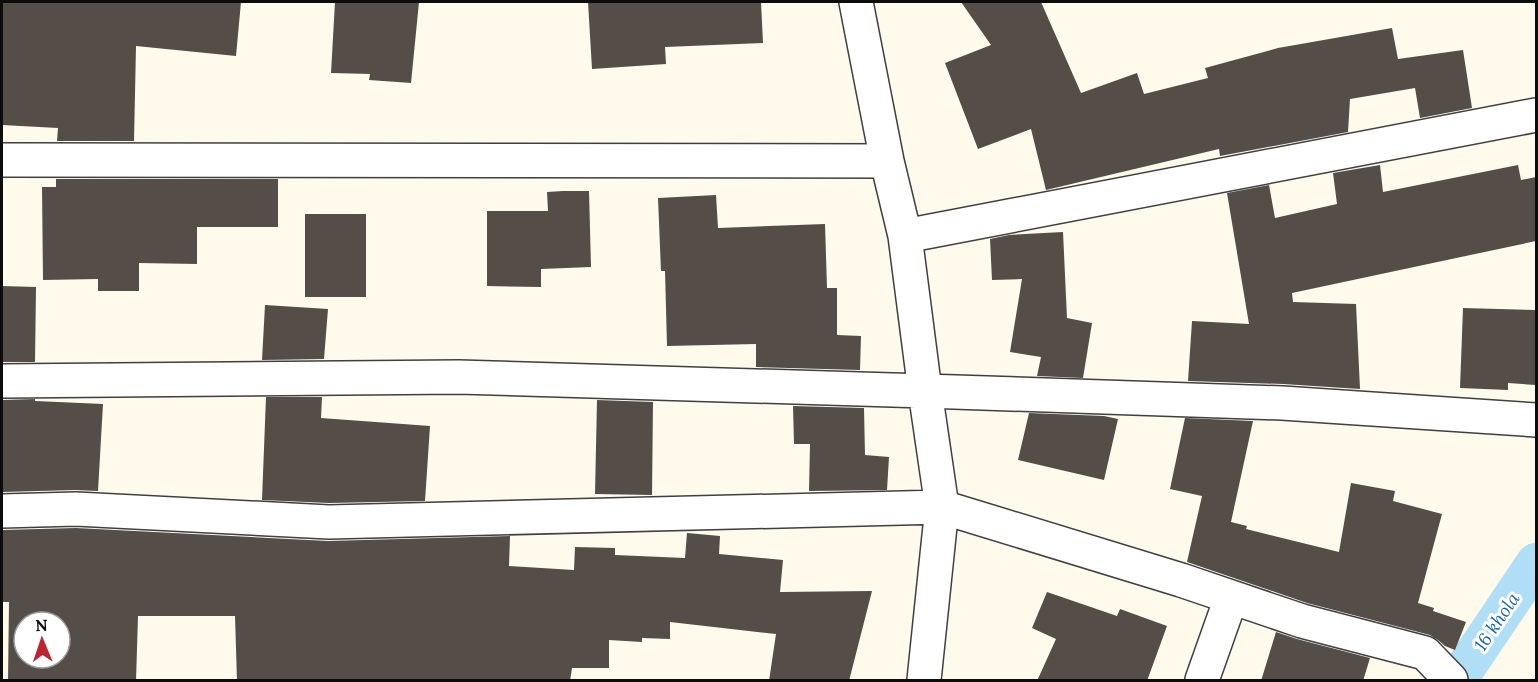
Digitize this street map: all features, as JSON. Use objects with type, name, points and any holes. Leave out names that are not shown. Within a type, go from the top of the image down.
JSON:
[{"type":"street","points":[[856,2],[887,161],[905,237],[942,507],[924,681]]},
{"type":"street","points":[[905,237],[1536,115]]},
{"type":"street","points":[[2,160],[887,161]]},
{"type":"street","points":[[2,381],[459,378],[1282,404],[1536,420]]},
{"type":"street","points":[[2,511],[76,509],[329,522],[942,507],[1181,580],[1302,621],[1425,652],[1451,681]]},
{"type":"street","points":[[1202,681],[1231,598]]},
{"type":"building","points":[[2,2],[241,2],[236,56],[136,46],[134,141],[57,141],[58,128],[2,125]]},
{"type":"building","points":[[335,2],[419,2],[411,83],[369,80],[370,74],[331,73]]},
{"type":"building","points":[[588,2],[761,2],[763,43],[665,47],[666,64],[592,69]]},
{"type":"building","points":[[961,2],[1041,2],[1081,93],[1137,73],[1144,94],[1208,78],[1205,68],[1278,48],[1392,28],[1398,59],[1463,50],[1472,108],[1420,118],[1415,88],[1350,99],[1348,132],[1220,156],[1219,149],[1046,190],[1031,129],[978,149],[945,63],[991,45]]},
{"type":"building","points":[[1380,165],[1383,192],[1518,165],[1521,180],[1536,177],[1536,241],[1292,293],[1293,302],[1356,304],[1360,389],[1188,381],[1192,321],[1249,324],[1227,193],[1269,185],[1275,218],[1337,204],[1333,173]]},
{"type":"building","points":[[56,179],[278,179],[278,227],[197,227],[197,264],[139,263],[139,291],[98,291],[98,279],[43,280],[42,187],[56,187]]},
{"type":"building","points":[[589,191],[591,267],[541,269],[541,287],[487,286],[487,211],[548,211],[547,192]]},
{"type":"building","points":[[716,195],[718,228],[825,224],[827,288],[837,288],[837,335],[861,336],[860,370],[756,367],[756,344],[667,346],[665,271],[661,271],[658,198]]},
{"type":"building","points":[[305,214],[366,214],[366,297],[305,297]]},
{"type":"building","points":[[1063,232],[1067,318],[1092,323],[1083,378],[1037,376],[1041,357],[1010,352],[1022,279],[992,280],[990,239],[1009,235]]},
{"type":"building","points":[[2,286],[36,287],[35,362],[2,362]]},
{"type":"building","points":[[265,305],[328,309],[324,359],[262,360]]},
{"type":"building","points":[[1463,308],[1536,310],[1536,385],[1508,383],[1508,390],[1460,388]]},
{"type":"building","points":[[266,397],[322,397],[321,418],[430,426],[425,501],[329,503],[262,500]]},
{"type":"building","points":[[35,399],[35,401],[103,404],[98,491],[2,492],[2,400]]},
{"type":"building","points":[[597,400],[653,402],[652,495],[595,494]]},
{"type":"building","points":[[793,406],[864,408],[865,455],[889,457],[887,490],[809,491],[810,444],[794,444]]},
{"type":"building","points":[[1029,413],[1104,416],[1118,419],[1104,480],[1018,460]]},
{"type":"building","points":[[1185,418],[1253,421],[1231,522],[1247,526],[1246,529],[1339,552],[1351,483],[1395,491],[1393,501],[1442,514],[1418,603],[1434,608],[1433,611],[1466,622],[1455,650],[1430,635],[1307,603],[1187,562],[1202,496],[1170,489]]},
{"type":"building","points":[[76,528],[328,541],[510,536],[509,566],[574,570],[575,547],[615,548],[615,555],[685,558],[687,533],[720,536],[719,554],[783,560],[780,592],[872,591],[849,681],[769,681],[776,634],[670,622],[670,639],[642,638],[642,642],[609,640],[609,668],[572,668],[570,681],[237,681],[235,616],[138,616],[136,681],[8,681],[9,602],[2,602],[2,530]]},
{"type":"building","points":[[1047,592],[1117,616],[1120,609],[1167,626],[1147,681],[1037,681],[1056,639],[1032,628]]},
{"type":"building","points":[[1276,632],[1370,658],[1363,681],[1261,681]]},
{"type":"waterway","name":"16 khola","points":[[1457,680],[1536,563]]}]
